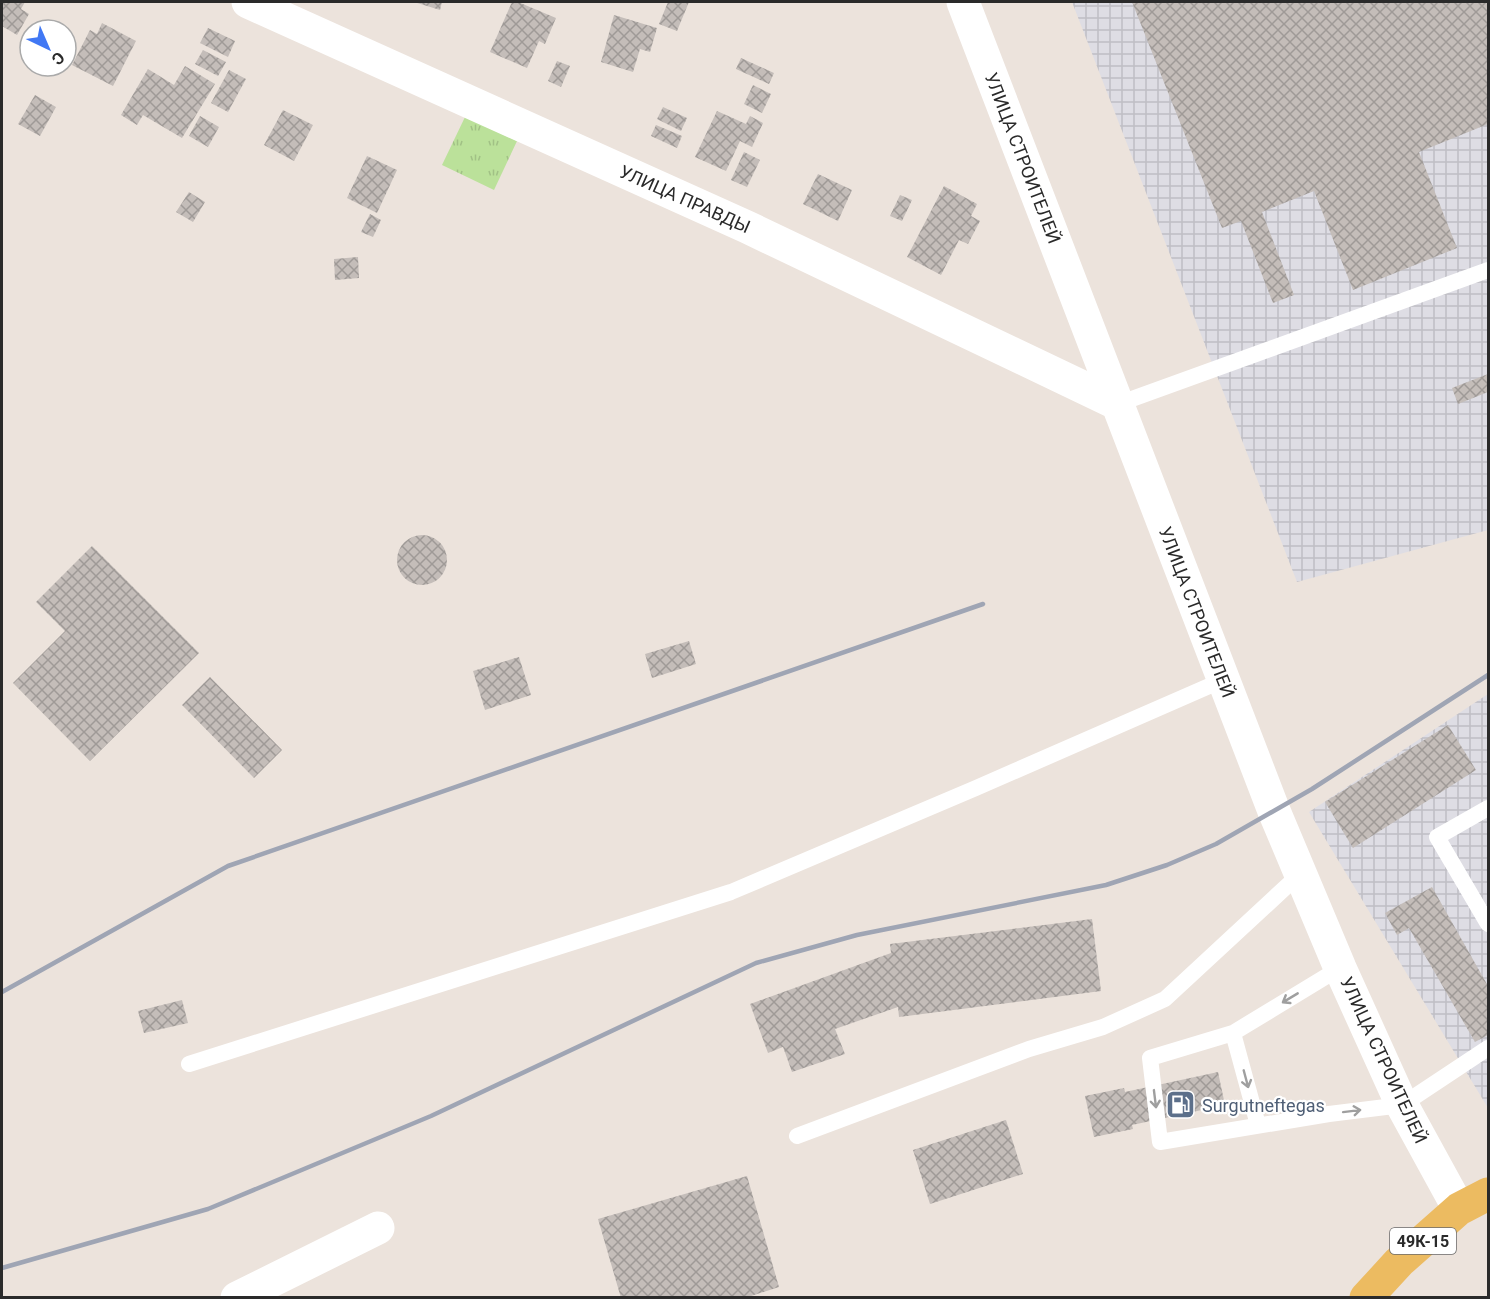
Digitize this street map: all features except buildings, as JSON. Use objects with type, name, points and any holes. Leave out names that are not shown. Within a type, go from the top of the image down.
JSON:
[{"type":"main road","name":"49К-15","points":[[1366,1298],[1399,1262],[1459,1209],[1488,1194]]},
{"type":"street","name":"УЛИЦА ПРАВДЫ","points":[[248,2],[747,227],[1118,404]]},
{"type":"street","name":"УЛИЦА СТРОИТЕЛЕЙ","points":[[963,2],[1274,811],[1340,968],[1402,1106],[1459,1209]]},
{"type":"street","points":[[237,1298],[378,1228]]},
{"type":"lane","points":[[1118,404],[1488,270]]},
{"type":"lane","points":[[189,1064],[731,892],[1223,680]]},
{"type":"lane","points":[[1488,808],[1437,837],[1488,924]]},
{"type":"lane","points":[[797,1136],[1029,1049],[1103,1027],[1165,999],[1301,873]]},
{"type":"lane","points":[[1340,968],[1233,1033],[1150,1058],[1160,1142],[1329,1114],[1402,1106],[1488,1048]]},
{"type":"lane","points":[[1233,1033],[1258,1125]]},
{"type":"shaded area","points":[[1072,2],[1488,2],[1488,530],[1297,582]]},
{"type":"shaded area","points":[[1488,694],[1488,1108],[1309,812]]},
{"type":"green space","points":[[465,117],[517,141],[494,190],[442,165]]},
{"type":"railway","points":[[2,992],[228,866],[983,604]]},
{"type":"railway","points":[[2,1268],[208,1209],[431,1116],[756,963],[857,935],[1106,885],[1167,865],[1216,844],[1312,789],[1488,675]]},
{"type":"place","name":"Surgutneftegas","points":[[1181,1105]]}]
